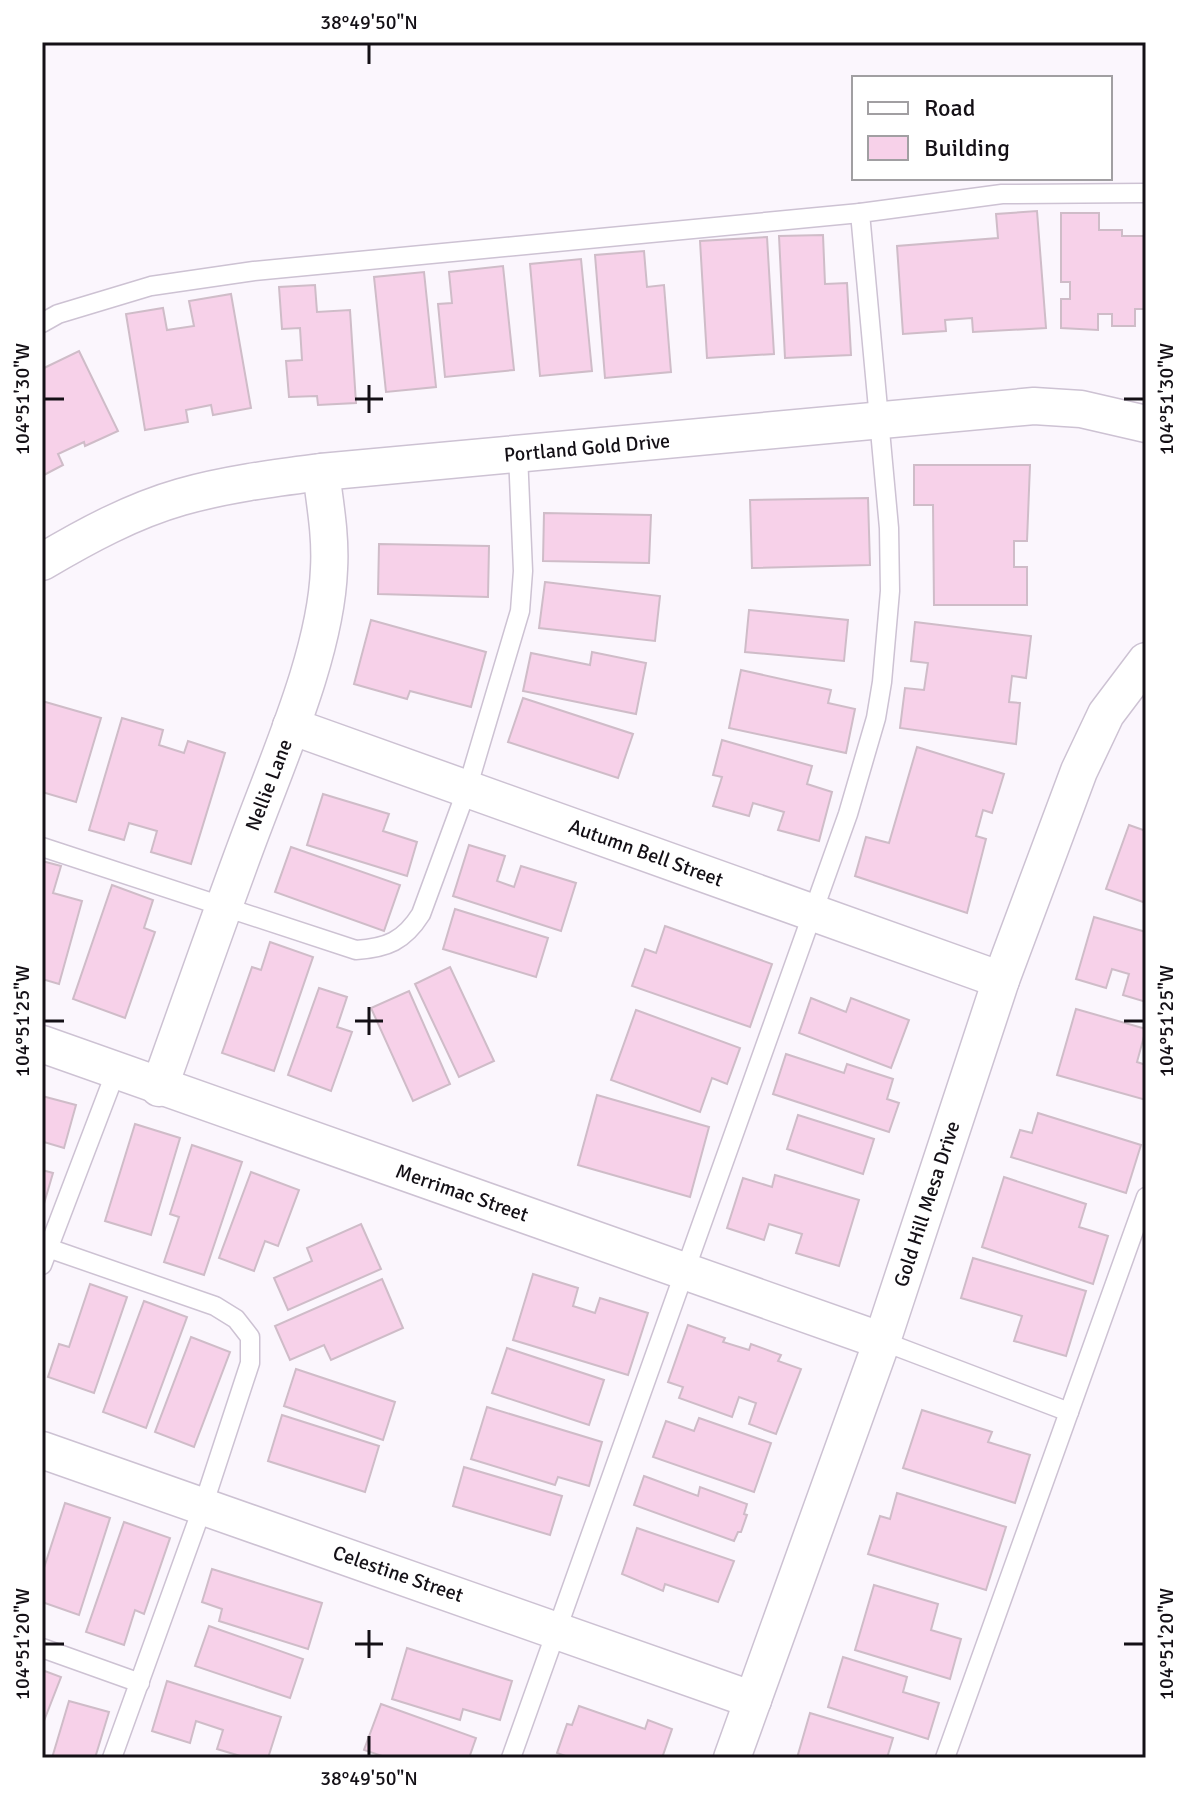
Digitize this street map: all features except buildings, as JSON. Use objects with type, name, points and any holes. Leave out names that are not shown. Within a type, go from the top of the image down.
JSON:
[{"type":"street","name":"Portland Gold Drive","points":[[42,562],[126,517],[181,497],[237,484],[321,472],[1034,406],[1081,409],[1146,424]]},
{"type":"street","name":"Nellie Lane","points":[[159,1088],[222,908],[291,726],[316,644],[328,582],[329,532],[321,472]]},
{"type":"street","name":"Gold Hill Mesa Drive","points":[[732,1758],[882,1341],[1001,980],[1079,771],[1106,714],[1146,661]]},
{"type":"street","name":"Autumn Bell Street","points":[[291,726],[1001,980]]},
{"type":"street","name":"Merrimac Street","points":[[42,1044],[159,1088],[882,1341]]},
{"type":"street","name":"Celestine Street","points":[[42,1450],[753,1700]]},
{"type":"lane","points":[[42,323],[58,314],[151,286],[254,271],[860,213],[1002,194],[1146,193]]},
{"type":"lane","points":[[511,1758],[864,764],[882,682],[890,591],[889,528],[860,213]]},
{"type":"lane","points":[[42,847],[356,950],[393,943],[411,930],[421,914],[467,789],[520,611],[523,571],[518,454]]},
{"type":"lane","points":[[112,1758],[203,1506],[250,1363],[250,1337],[236,1319],[215,1306],[45,1257],[116,1071]]},
{"type":"lane","points":[[945,1758],[1146,1197]]},
{"type":"lane","points":[[882,1341],[1069,1412]]},
{"type":"lane","points":[[42,1648],[140,1683]]}]
